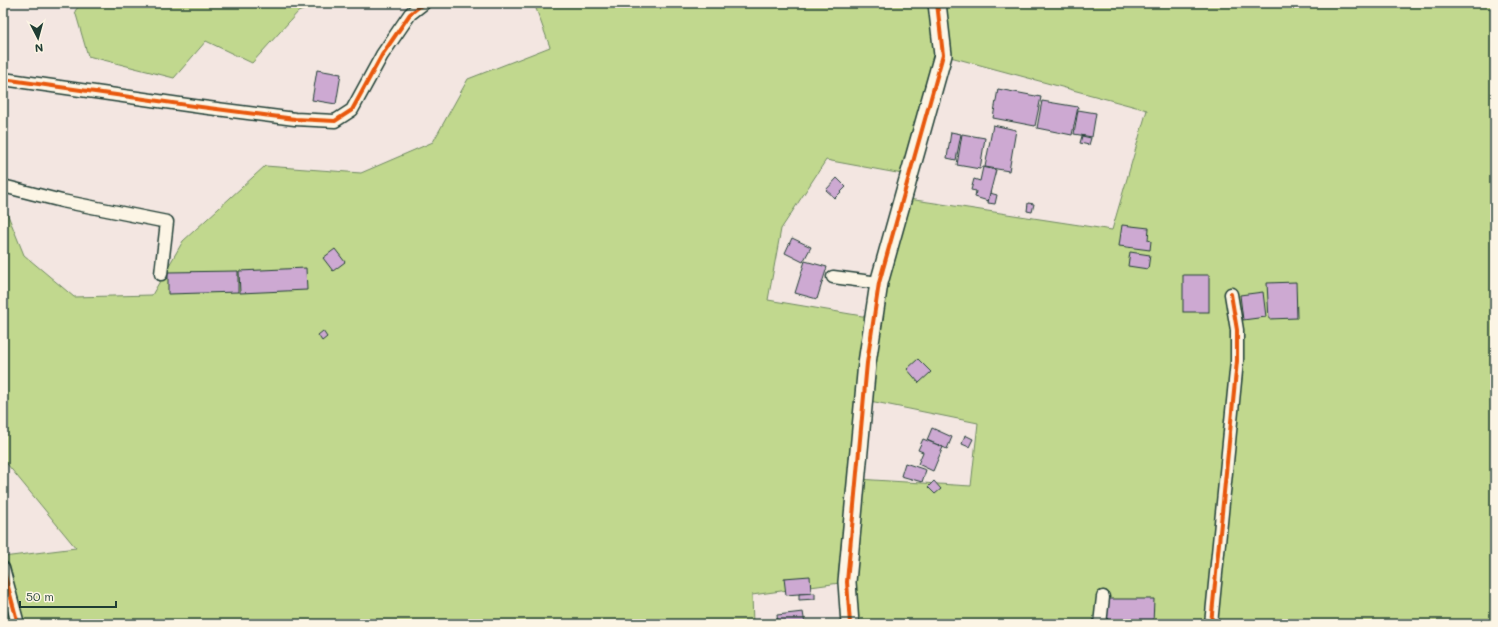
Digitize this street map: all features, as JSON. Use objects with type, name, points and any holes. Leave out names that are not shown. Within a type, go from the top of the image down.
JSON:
[{"type":"street","points":[[3,79],[295,119],[335,121],[352,110],[382,55],[410,14],[424,3]]},
{"type":"street","points":[[850,624],[847,582],[867,363],[879,283],[943,55],[937,3]]},
{"type":"street","points":[[3,186],[62,201],[167,222],[161,274]]},
{"type":"street","points":[[833,277],[879,283]]},
{"type":"street","points":[[1211,624],[1237,360],[1237,330],[1231,294]]},
{"type":"street","points":[[3,568],[18,624]]},
{"type":"street","points":[[1100,624],[1103,597]]},
{"type":"green space","points":[[78,3],[320,3],[298,12],[252,63],[206,41],[174,78],[88,56],[75,11],[79,6]]},
{"type":"green space","points":[[534,3],[1495,3],[1495,624],[850,624],[847,582],[752,595],[753,624],[3,624],[3,557],[76,548],[3,459],[3,203],[24,255],[74,297],[152,295],[183,241],[265,166],[361,173],[433,142],[468,79],[550,47]],"holes":[[[943,55],[1147,110],[1112,230],[902,198],[874,318],[768,300],[781,229],[826,160],[908,175]],[[865,400],[978,423],[971,486],[857,479]]]},
{"type":"building","points":[[317,70],[341,74],[336,104],[312,100]]},
{"type":"building","points":[[998,89],[1041,97],[1035,126],[993,118]]},
{"type":"building","points":[[1042,101],[1078,107],[1072,135],[1037,128]]},
{"type":"building","points":[[1078,110],[1096,113],[1092,137],[1074,134]]},
{"type":"building","points":[[993,125],[1016,130],[1009,171],[985,167]]},
{"type":"building","points":[[951,132],[961,134],[956,160],[947,158]]},
{"type":"building","points":[[962,134],[985,138],[980,169],[957,165]]},
{"type":"building","points":[[1082,136],[1091,138],[1089,145],[1080,143]]},
{"type":"building","points":[[983,167],[996,170],[988,201],[975,197],[976,191],[971,190],[974,179],[980,181]]},
{"type":"building","points":[[837,178],[846,187],[835,198],[826,190]]},
{"type":"building","points":[[990,193],[997,195],[995,204],[988,203]]},
{"type":"building","points":[[1028,203],[1034,204],[1032,212],[1027,211]]},
{"type":"building","points":[[1122,225],[1149,228],[1148,240],[1151,241],[1150,250],[1119,246]]},
{"type":"building","points":[[792,238],[811,247],[803,262],[785,253]]},
{"type":"building","points":[[335,249],[345,262],[333,271],[323,258]]},
{"type":"building","points":[[1130,252],[1150,255],[1148,269],[1128,266]]},
{"type":"building","points":[[805,261],[827,267],[817,299],[795,293]]},
{"type":"building","points":[[306,268],[307,290],[240,293],[239,271]]},
{"type":"building","points":[[238,271],[238,292],[168,294],[168,272]]},
{"type":"building","points":[[1183,275],[1209,275],[1209,312],[1183,312]]},
{"type":"building","points":[[1296,282],[1297,318],[1269,319],[1267,283]]},
{"type":"building","points":[[1263,292],[1266,317],[1243,320],[1240,295]]},
{"type":"building","points":[[323,331],[327,337],[322,341],[318,335]]},
{"type":"building","points":[[918,359],[931,372],[919,383],[907,369]]},
{"type":"building","points":[[932,428],[952,437],[947,449],[927,440]]},
{"type":"building","points":[[965,435],[973,439],[969,447],[962,444]]},
{"type":"building","points":[[923,439],[943,447],[933,471],[918,464],[923,452],[918,450]]},
{"type":"building","points":[[905,463],[926,470],[922,482],[901,476]]},
{"type":"building","points":[[934,481],[941,489],[935,494],[928,487]]},
{"type":"building","points":[[810,576],[811,593],[786,595],[784,578]]},
{"type":"building","points":[[815,593],[815,599],[799,600],[799,594]]},
{"type":"building","points":[[1106,599],[1154,599],[1153,624],[1106,624]]},
{"type":"building","points":[[803,612],[805,624],[778,624],[777,615]]},
{"type":"cycle path","points":[[3,79],[295,119],[335,121],[352,110],[382,55],[410,14],[424,3]]},
{"type":"cycle path","points":[[850,624],[847,582],[867,363],[879,283],[943,55],[937,3]]},
{"type":"cycle path","points":[[1211,624],[1237,361],[1237,330],[1231,294]]},
{"type":"cycle path","points":[[3,568],[18,624]]}]
